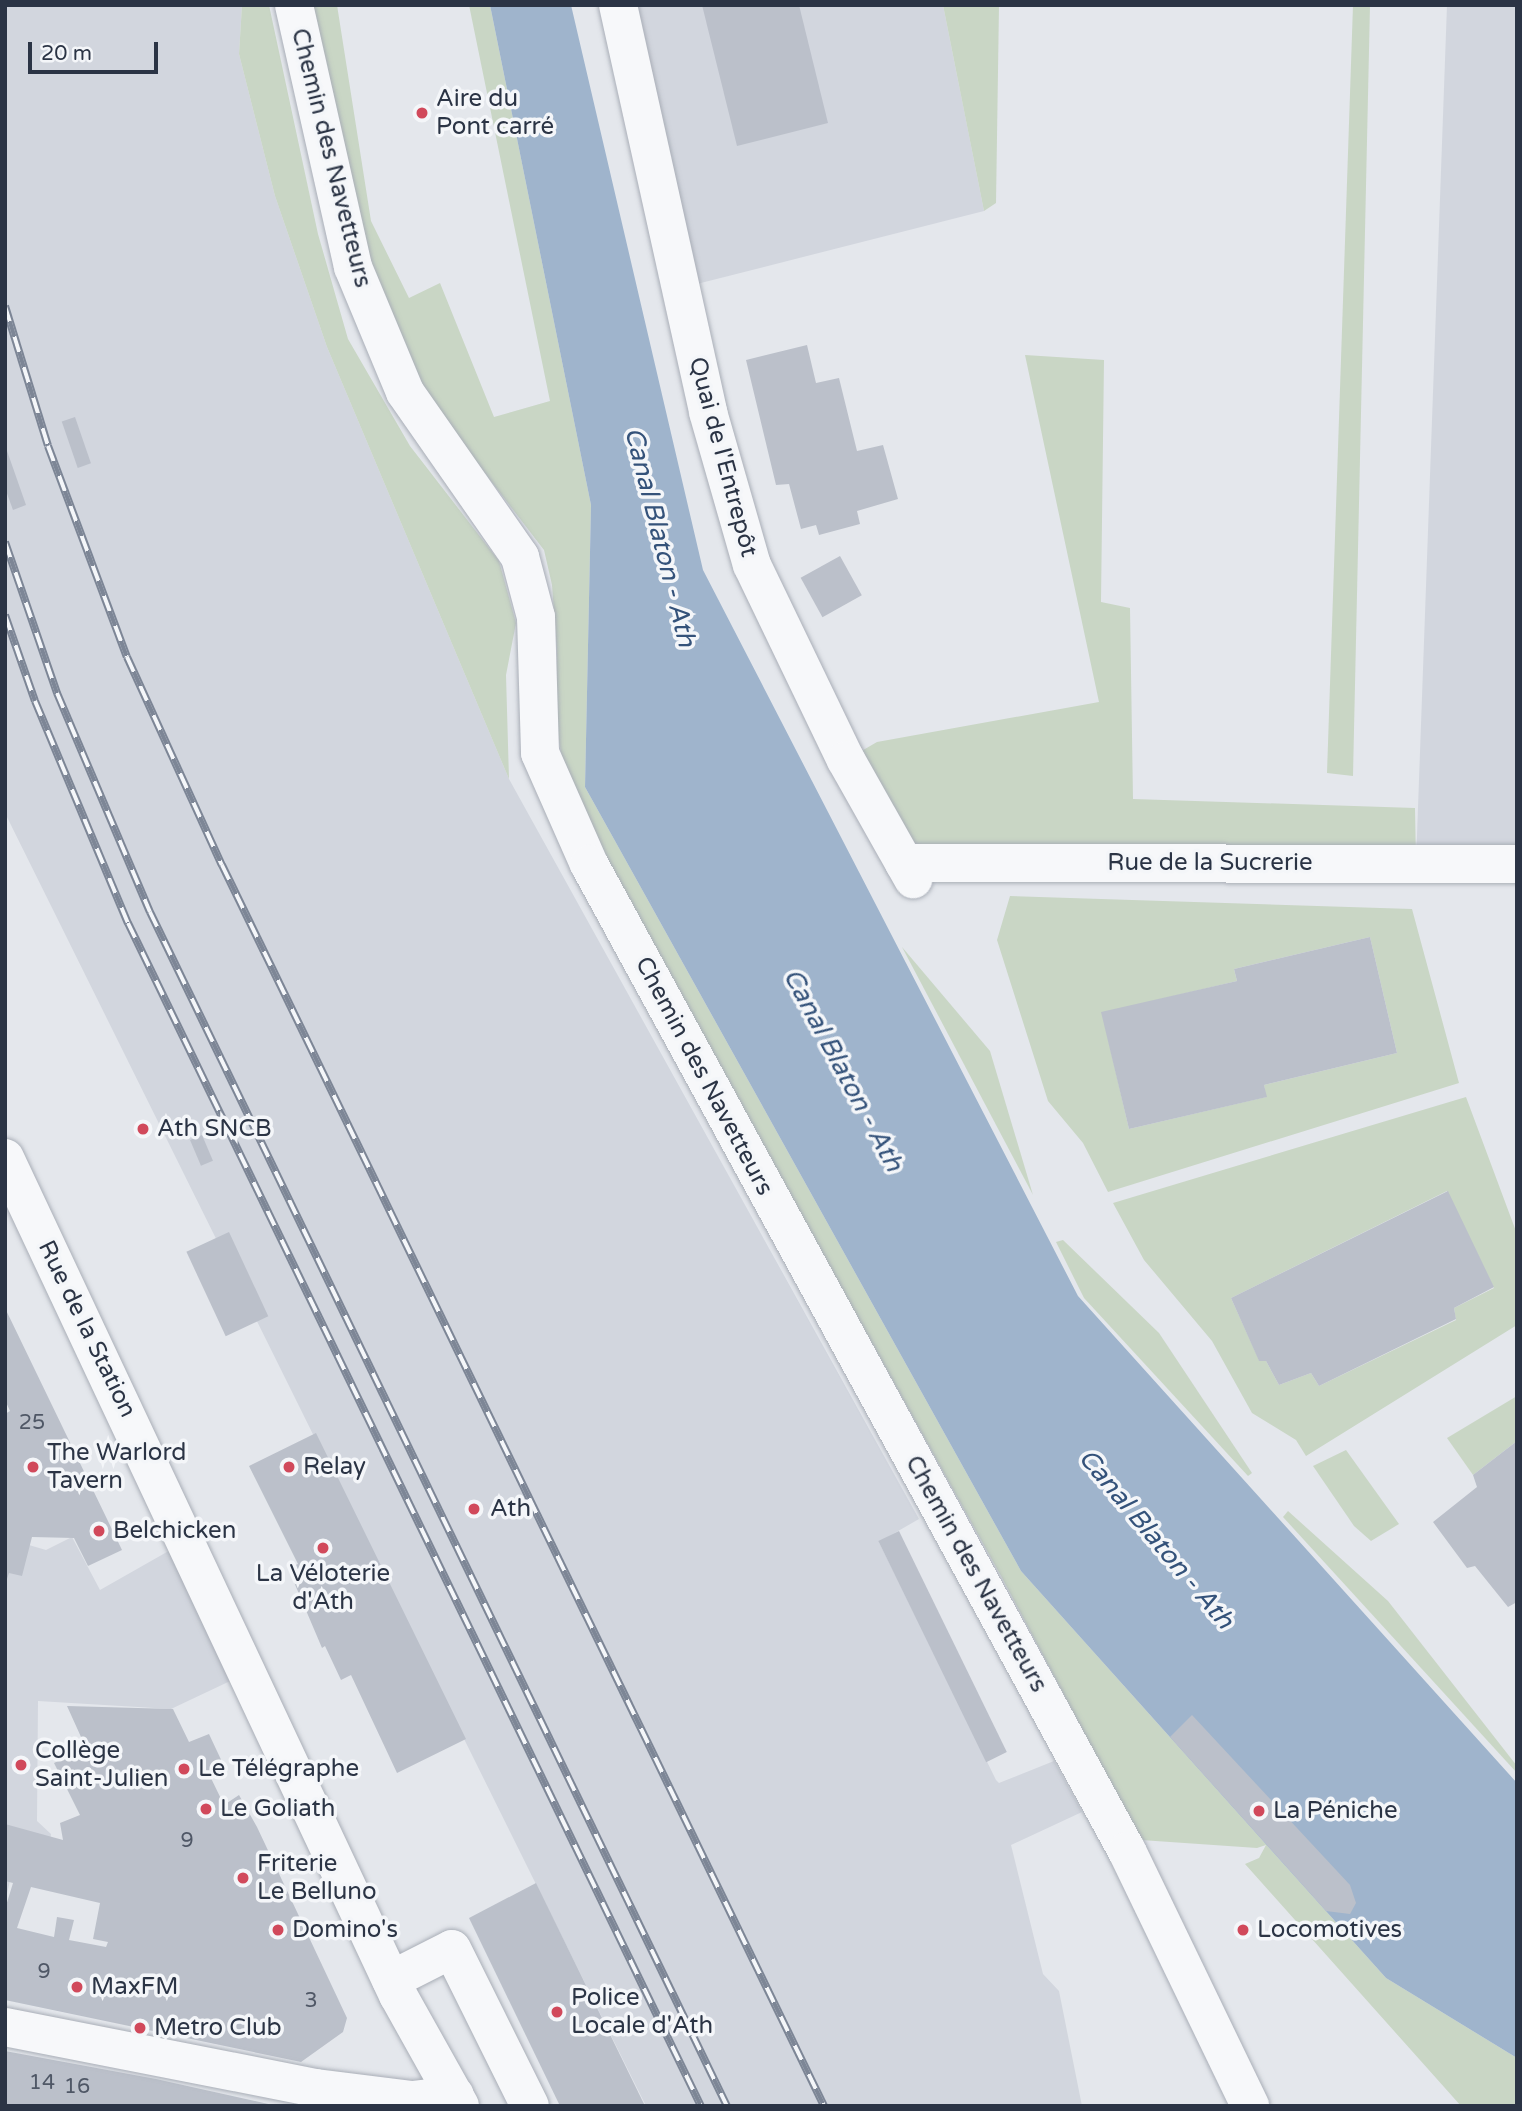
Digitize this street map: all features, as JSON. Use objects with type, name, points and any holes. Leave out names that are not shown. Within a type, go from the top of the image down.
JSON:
[{"type":"street","name":"Chemin des Navetteurs","points":[[294,5],[358,279],[405,391],[520,557],[536,617],[540,753],[583,851],[1127,1851],[1250,2106]]},
{"type":"street","name":"Quai de l'Entrepôt","points":[[618,5],[708,412],[752,565],[846,760],[908,871]]},
{"type":"street","name":"Rue de la Sucrerie","points":[[908,871],[1517,864]]},
{"type":"street","name":"Rue de la Station","points":[[5,1158],[391,1980],[456,2102]]},
{"type":"street","points":[[391,1980],[452,1950],[530,2106]]},
{"type":"street","points":[[5,2027],[316,2088],[412,2100],[456,2102]]},
{"type":"shaded area","points":[[5,5],[242,5],[239,54],[275,196],[327,347],[509,779],[919,1519],[879,1542],[996,1780],[999,1783],[1054,1761],[1082,1812],[1011,1845],[1043,1974],[1059,1991],[1082,2106],[646,2106],[5,813]]},
{"type":"shaded area","points":[[618,5],[943,5],[984,211],[681,288]]},
{"type":"shaded area","points":[[1447,5],[1517,5],[1517,864],[1416,863]]},
{"type":"shaded area","name":"Collège Saint-Julien","points":[[72,1537],[100,1590],[188,1540],[245,1674],[171,1709],[38,1701],[37,1821],[51,1834],[45,1883],[11,1876],[5,1903],[5,1538],[46,1550]]},
{"type":"green space","points":[[242,5],[269,5],[318,234],[348,339],[410,446],[499,561],[516,623],[506,675],[509,779],[327,347],[275,196],[239,54]]},
{"type":"green space","points":[[307,5],[337,5],[371,221],[409,298],[440,283],[494,417],[550,401],[469,5],[490,5],[591,505],[585,787],[1021,1571],[1386,1978],[1517,2058],[1517,2106],[1461,2106],[1245,1864],[1259,1858],[1266,1845],[1257,1848],[1141,1840],[1001,1576],[580,816],[564,771],[555,715],[557,650],[552,585],[544,550],[434,407],[377,301]]},
{"type":"green space","points":[[943,5],[999,5],[996,203],[984,211]]},
{"type":"green space","points":[[1353,5],[1370,5],[1353,776],[1327,773]]},
{"type":"green space","points":[[1025,355],[1104,360],[1101,602],[1130,608],[1133,799],[1415,808],[1416,863],[907,860],[846,760],[877,742],[1099,702]]},
{"type":"green space","points":[[1010,896],[1412,909],[1459,1083],[1108,1192],[1083,1143],[1048,1101],[997,940]],"holes":[[[1370,937],[1397,1053],[1264,1085],[1266,1097],[1129,1129],[1102,1013],[1237,981],[1234,969]]]},
{"type":"green space","points":[[902,947],[990,1051],[1033,1195]]},
{"type":"green space","points":[[1466,1097],[1517,1234],[1517,1325],[1306,1456],[1296,1440],[1252,1413],[1212,1341],[1144,1260],[1113,1203]],"holes":[[[1447,1191],[1494,1288],[1454,1308],[1456,1320],[1319,1386],[1311,1373],[1279,1385],[1266,1361],[1259,1360],[1231,1298]]]},
{"type":"green space","points":[[1063,1240],[1159,1333],[1252,1473],[1248,1476],[1084,1298],[1056,1242]]},
{"type":"green space","points":[[1517,1396],[1517,1441],[1473,1475],[1447,1438]]},
{"type":"green space","points":[[1346,1450],[1399,1524],[1371,1541],[1354,1526],[1313,1466]]},
{"type":"green space","points":[[1288,1511],[1388,1601],[1517,1766],[1517,1773],[1283,1517]]},
{"type":"water","name":"Canal Blaton - Ath","points":[[490,5],[571,5],[703,570],[1078,1296],[1517,1783],[1517,2058],[1386,1978],[1021,1571],[585,787],[591,505]]},
{"type":"building","points":[[702,5],[799,5],[828,123],[737,146]]},
{"type":"building","points":[[807,345],[816,383],[839,378],[857,451],[883,445],[898,499],[857,511],[860,524],[819,535],[816,525],[801,529],[789,484],[776,485],[746,360]]},
{"type":"building","points":[[75,417],[91,463],[78,468],[62,422]]},
{"type":"building","points":[[6,448],[26,505],[13,510],[5,488]]},
{"type":"building","points":[[840,556],[862,595],[822,617],[801,578]]},
{"type":"building","points":[[1370,937],[1397,1053],[1264,1085],[1267,1097],[1129,1129],[1101,1012],[1237,981],[1234,969]]},
{"type":"building","points":[[202,1135],[213,1161],[201,1166],[190,1140]]},
{"type":"building","points":[[1448,1191],[1494,1287],[1454,1308],[1456,1319],[1319,1386],[1311,1373],[1279,1385],[1266,1361],[1259,1361],[1231,1298]]},
{"type":"building","points":[[229,1232],[268,1316],[226,1336],[186,1252]]},
{"type":"building","points":[[5,1308],[122,1550],[88,1566],[74,1538],[32,1537],[22,1576],[9,1573],[6,1582],[5,1414],[10,1411],[5,1400]]},
{"type":"building","points":[[316,1433],[466,1739],[397,1773],[351,1675],[341,1680],[325,1646],[322,1648],[288,1568],[298,1564],[249,1466]]},
{"type":"building","points":[[1517,1441],[1517,1602],[1508,1607],[1475,1566],[1467,1568],[1433,1522],[1477,1487],[1473,1475]]},
{"type":"building","points":[[899,1531],[1007,1752],[986,1762],[878,1541]]},
{"type":"building","points":[[67,1706],[173,1709],[189,1742],[209,1734],[224,1766],[209,1774],[224,1805],[239,1795],[257,1827],[347,2018],[343,2032],[301,2062],[5,2000],[5,1909],[13,1883],[5,1881],[5,1824],[63,1840],[60,1823],[80,1815],[54,1763],[86,1748]],"holes":[[[31,1887],[100,1903],[93,1939],[108,1942],[106,1947],[69,1940],[74,1920],[57,1917],[54,1937],[17,1928]]]},
{"type":"building","name":"La Péniche","points":[[1192,1715],[1350,1885],[1356,1903],[1350,1914],[1326,1911],[1170,1737]]},
{"type":"building","name":"Police Locale d'Ath","points":[[536,1883],[645,2106],[560,2106],[469,1918]]},
{"type":"building","points":[[5,2051],[156,2079],[277,2106],[5,2106]]},
{"type":"railway","points":[[5,306],[48,446],[127,657],[222,865],[824,2106]]},
{"type":"railway","points":[[5,542],[57,693],[150,912],[727,2106]]},
{"type":"railway","points":[[5,615],[35,701],[128,923],[701,2106]]},
{"type":"place","name":"Aire du Pont carré","points":[[422,113]]},
{"type":"place","name":"Ath SNCB","points":[[143,1129]]},
{"type":"place","name":"The Warlord Tavern","points":[[33,1467]]},
{"type":"place","name":"Relay","points":[[289,1467]]},
{"type":"place","name":"Ath","points":[[474,1509]]},
{"type":"place","name":"Belchicken","points":[[99,1531]]},
{"type":"place","name":"La Véloterie d'Ath","points":[[323,1548]]},
{"type":"place","name":"Collège Saint-Julien","points":[[21,1765]]},
{"type":"place","name":"Le Télégraphe","points":[[184,1769]]},
{"type":"place","name":"Le Goliath","points":[[206,1809]]},
{"type":"place","name":"La Péniche","points":[[1259,1811]]},
{"type":"place","name":"Friterie Le Belluno","points":[[243,1878]]},
{"type":"place","name":"Domino's","points":[[278,1930]]},
{"type":"place","name":"Locomotives","points":[[1243,1930]]},
{"type":"place","name":"MaxFM","points":[[77,1987]]},
{"type":"place","name":"Police Locale d'Ath","points":[[557,2012]]},
{"type":"place","name":"Metro Club","points":[[140,2028]]}]
